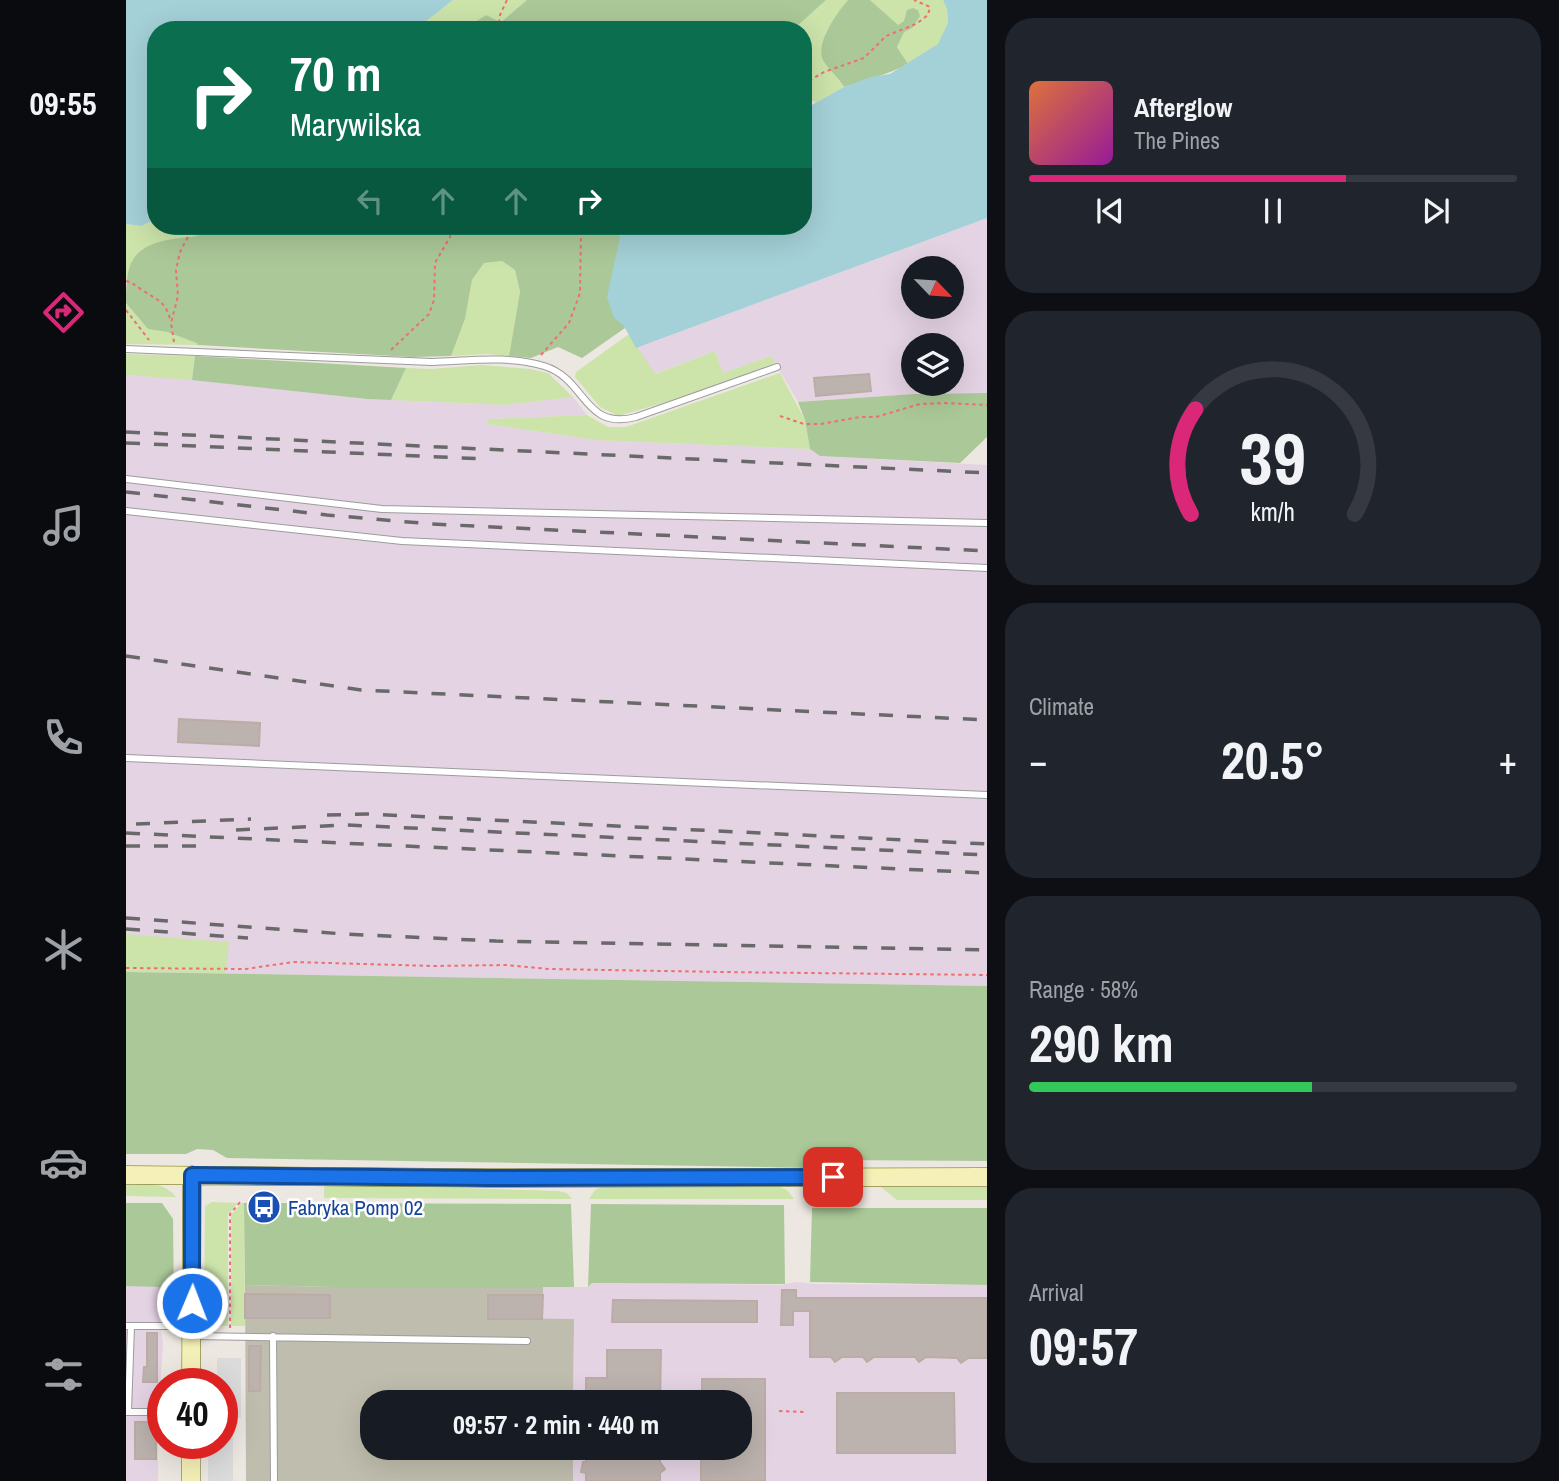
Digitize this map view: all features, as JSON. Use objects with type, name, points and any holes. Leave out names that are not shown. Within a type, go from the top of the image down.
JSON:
[{"type":"main road","points":[[126,1175],[987,1178]]},
{"type":"main road","points":[[191,1368],[192,1175]]},
{"type":"main road","points":[[191,1459],[191,1481]]},
{"type":"lane","points":[[126,348],[432,362],[480,359],[534,363],[548,367],[565,377],[596,412],[617,420],[636,417],[777,367]]},
{"type":"lane","points":[[126,479],[382,509],[987,523]]},
{"type":"lane","points":[[126,511],[402,541],[987,569]]},
{"type":"lane","points":[[126,758],[987,795]]},
{"type":"lane","points":[[147,1412],[127,1412],[128,1326],[230,1336],[527,1341]]},
{"type":"lane","points":[[274,1336],[274,1481]]},
{"type":"path","points":[[499,21],[507,0]]},
{"type":"path","points":[[812,79],[864,58],[886,36],[916,24],[928,15],[930,7],[914,0]]},
{"type":"path","points":[[171,323],[178,296],[176,270],[180,252],[189,235]]},
{"type":"path","points":[[382,360],[397,342],[429,314],[434,300],[435,263],[450,235]]},
{"type":"path","points":[[534,363],[569,323],[580,293],[581,235]]},
{"type":"path","points":[[126,281],[160,300],[168,308],[176,350]]},
{"type":"path","points":[[126,310],[145,336],[159,349]]},
{"type":"path","points":[[780,416],[804,424],[821,424],[876,417],[920,404],[987,405]]},
{"type":"path","points":[[126,968],[246,969],[293,962],[506,965],[549,969],[987,975]]},
{"type":"path","points":[[230,1336],[230,1214],[242,1200]]},
{"type":"path","points":[[779,1411],[805,1412]]},
{"type":"shaded area","points":[[987,218],[987,393],[964,393],[964,333],[901,333],[901,395],[798,402],[771,356],[723,373],[715,351],[654,374],[636,348]]},
{"type":"shaded area","points":[[126,375],[367,399],[505,405],[573,397],[587,415],[489,419],[486,424],[596,440],[810,449],[820,456],[987,465],[987,986],[126,972]]},
{"type":"shaded area","points":[[796,1282],[987,1285],[987,1481],[573,1481],[573,1460],[752,1460],[752,1390],[573,1390],[574,1337],[488,1319],[488,1295],[542,1295],[543,1287],[588,1287],[592,1283],[781,1285]]},
{"type":"shaded area","points":[[245,1285],[543,1287],[543,1295],[488,1295],[488,1318],[574,1319],[573,1390],[360,1390],[360,1460],[573,1460],[573,1481],[246,1481]]},
{"type":"shaded area","points":[[126,1286],[159,1286],[163,1343],[161,1368],[147,1368],[147,1459],[158,1459],[158,1481],[126,1481]]},
{"type":"shaded area","points":[[217,1358],[241,1358],[241,1418],[238,1418],[238,1368],[217,1368]]},
{"type":"shaded area","points":[[208,1459],[233,1459],[233,1481],[208,1481]]},
{"type":"green space","points":[[453,0],[527,0],[502,21],[486,15],[476,21],[426,21]]},
{"type":"green space","points":[[527,0],[826,0],[803,21],[502,21]]},
{"type":"green space","points":[[826,0],[848,0],[825,34],[824,61],[844,87],[816,103],[812,100],[812,21],[803,21]]},
{"type":"green space","points":[[848,0],[870,0],[898,25],[904,21],[907,10],[918,10],[920,16],[912,28],[904,32],[897,47],[908,64],[844,87],[825,63],[821,53],[828,28]]},
{"type":"green space","points":[[870,0],[943,0],[948,23],[939,44],[908,64],[897,47],[904,31],[904,21],[898,25]]},
{"type":"green space","points":[[486,15],[499,21],[476,21]]},
{"type":"green space","points":[[147,223],[147,235],[202,235],[169,240],[126,280],[126,224],[141,226]]},
{"type":"green space","points":[[621,235],[625,328],[582,358],[558,347],[531,358],[509,356],[520,292],[515,270],[502,261],[484,263],[472,280],[465,319],[451,356],[412,357],[198,345],[167,332],[148,329],[126,303],[127,278],[133,259],[139,252],[159,242],[190,237]]},
{"type":"green space","points":[[502,261],[515,270],[520,292],[509,356],[451,356],[465,319],[472,280],[484,263]]},
{"type":"green space","points":[[126,303],[148,329],[167,332],[198,345],[126,344]]},
{"type":"green space","points":[[629,334],[655,374],[715,351],[723,373],[771,356],[775,363],[673,400],[618,416],[600,407],[575,377],[576,372]]},
{"type":"green space","points":[[126,354],[195,356],[192,380],[126,375]]},
{"type":"green space","points":[[195,356],[406,368],[391,400],[367,399],[192,380]]},
{"type":"green space","points":[[482,365],[548,373],[573,397],[505,405],[391,400],[406,368]]},
{"type":"green space","points":[[780,373],[805,420],[810,449],[596,440],[486,424],[489,419],[587,415],[608,427],[626,427]]},
{"type":"green space","points":[[964,393],[987,393],[987,437],[960,463],[820,456],[810,449],[805,420],[798,402],[901,395],[964,396]]},
{"type":"green space","points":[[126,934],[229,942],[226,973],[126,972]]},
{"type":"green space","points":[[126,972],[987,986],[987,1161],[830,1160],[829,1168],[227,1158],[213,1150],[197,1149],[186,1154],[126,1154]]},
{"type":"green space","points":[[335,1184],[558,1191],[567,1193],[572,1199],[324,1198],[324,1187]]},
{"type":"green space","points":[[126,1185],[159,1186],[176,1197],[126,1196]]},
{"type":"green space","points":[[606,1185],[778,1186],[787,1190],[794,1199],[589,1199],[595,1190]]},
{"type":"green space","points":[[881,1187],[987,1187],[987,1200],[897,1200]]},
{"type":"green space","points":[[212,1202],[238,1203],[228,1214],[228,1326],[214,1326],[204,1321],[205,1206]]},
{"type":"green space","points":[[126,1203],[162,1203],[173,1219],[174,1313],[171,1315],[159,1315],[159,1287],[126,1286]]},
{"type":"green space","points":[[242,1203],[245,1326],[231,1326],[231,1215]]},
{"type":"green space","points":[[244,1203],[571,1204],[574,1287],[245,1285]]},
{"type":"green space","points":[[591,1204],[784,1205],[785,1284],[592,1283],[588,1287]]},
{"type":"green space","points":[[812,1208],[987,1208],[987,1285],[810,1282]]},
{"type":"water","points":[[126,0],[453,0],[426,21],[147,21],[147,223],[141,226],[126,224]]},
{"type":"water","points":[[943,0],[987,0],[987,218],[636,348],[624,326],[614,318],[607,297],[621,235],[812,235],[812,105],[844,87],[871,77],[890,74],[938,44],[948,23]]},
{"type":"building","points":[[869,374],[871,391],[816,396],[814,378]]},
{"type":"building","points":[[179,719],[260,723],[259,746],[178,742]]},
{"type":"building","points":[[782,1290],[796,1290],[796,1298],[987,1298],[987,1358],[968,1358],[961,1363],[957,1358],[926,1357],[919,1362],[915,1357],[874,1357],[867,1362],[863,1357],[842,1357],[835,1362],[831,1357],[810,1357],[810,1311],[793,1311],[793,1325],[781,1325]]},
{"type":"building","points":[[245,1294],[330,1295],[330,1318],[245,1318]]},
{"type":"building","points":[[488,1295],[543,1295],[542,1319],[488,1319]]},
{"type":"building","points":[[613,1300],[757,1301],[757,1322],[612,1322]]},
{"type":"building","points":[[147,1333],[157,1333],[157,1368],[147,1368],[147,1382],[143,1382],[144,1367],[147,1367]]},
{"type":"building","points":[[249,1346],[261,1346],[260,1391],[249,1391]]},
{"type":"building","points":[[607,1350],[661,1350],[660,1390],[586,1390],[586,1378],[607,1378]]},
{"type":"building","points":[[702,1379],[765,1379],[765,1481],[701,1481],[701,1460],[752,1460],[752,1390],[702,1390]]},
{"type":"building","points":[[837,1393],[954,1393],[955,1453],[837,1453]]},
{"type":"building","points":[[135,1422],[147,1422],[147,1459],[135,1459]]},
{"type":"building","points":[[660,1460],[665,1469],[660,1473],[660,1481],[586,1481],[586,1473],[581,1472],[583,1462]]},
{"type":"railway","points":[[126,432],[987,473]]},
{"type":"railway","points":[[126,443],[486,459]]},
{"type":"railway","points":[[126,492],[432,524],[987,551]]},
{"type":"railway","points":[[126,656],[361,690],[987,720]]},
{"type":"railway","points":[[327,815],[368,814],[987,844]]},
{"type":"railway","points":[[136,824],[251,819]]},
{"type":"railway","points":[[236,830],[347,825],[987,855]]},
{"type":"railway","points":[[126,833],[987,873]]},
{"type":"railway","points":[[126,846],[196,846]]},
{"type":"railway","points":[[126,918],[344,934],[496,941],[987,950]]},
{"type":"railway","points":[[126,929],[248,938]]},
{"type":"place","name":"Fabryka Pomp 02","points":[[264,1207]]},
{"type":"route","points":[[192,1303],[192,1175],[833,1177]]}]
